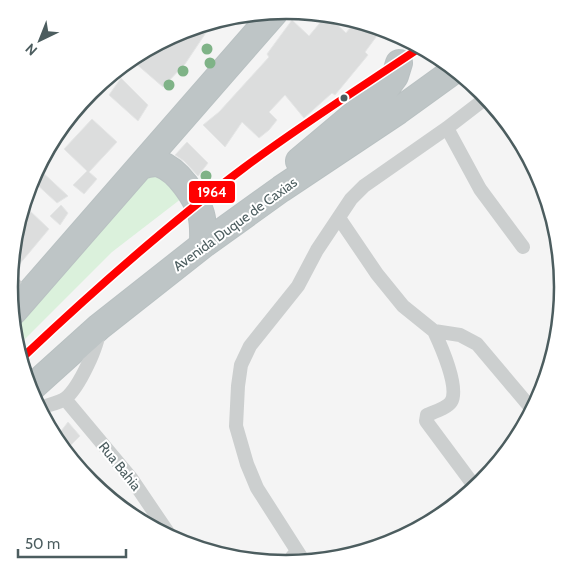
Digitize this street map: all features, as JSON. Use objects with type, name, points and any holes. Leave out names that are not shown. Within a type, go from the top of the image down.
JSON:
[{"type":"highway","points":[[18,295],[141,166],[268,20]]},
{"type":"highway","points":[[281,189],[291,170],[305,155],[387,87],[408,56]]},
{"type":"highway","name":"Avenida Duque de Caxias","points":[[36,384],[99,327],[203,245],[281,189],[398,112],[449,74]]},
{"type":"highway","points":[[141,166],[150,163],[160,164],[183,182],[202,215],[203,245]]},
{"type":"street","points":[[299,554],[258,488],[247,464],[236,426],[241,365],[250,346],[298,286],[317,250],[351,199],[364,186],[480,103]]},
{"type":"street","points":[[447,128],[480,189],[523,247]]},
{"type":"street","points":[[339,218],[377,274],[403,306],[434,331],[449,370],[454,393],[449,404],[428,415],[426,421],[471,480]]},
{"type":"street","points":[[45,406],[65,399],[76,383],[98,344],[99,327]]},
{"type":"street","points":[[434,331],[460,335],[477,344],[527,403]]},
{"type":"street","name":"Rua Bahia","points":[[65,399],[131,478],[163,525]]},
{"type":"lane","points":[[26,354],[76,307],[197,204],[246,166],[408,56]]},
{"type":"green space","points":[[155,166],[186,195],[112,252],[23,341],[19,314]]},
{"type":"building","points":[[292,20],[309,36],[321,21],[336,24],[346,33],[351,27],[378,35],[365,52],[368,55],[335,95],[332,93],[304,118],[285,95],[269,112],[277,120],[269,130],[259,138],[242,122],[225,147],[203,125],[219,112],[269,57],[267,54]]},
{"type":"building","points":[[207,31],[185,64],[163,87],[137,64],[183,39]]},
{"type":"building","points":[[121,78],[148,105],[138,121],[109,95]]},
{"type":"building","points":[[92,119],[117,142],[89,172],[97,179],[84,194],[73,185],[87,171],[64,149]]},
{"type":"building","points":[[187,142],[208,163],[198,176],[184,161],[175,155]]},
{"type":"building","points":[[43,173],[68,196],[57,203],[38,185]]},
{"type":"building","points":[[61,205],[68,213],[60,225],[50,216]]},
{"type":"building","points":[[29,210],[49,229],[18,266]]},
{"type":"building","points":[[68,422],[80,436],[70,446],[60,432]]},
{"type":"transit line","name":"1964","points":[[26,354],[131,259],[216,189],[288,136],[414,52]]}]
